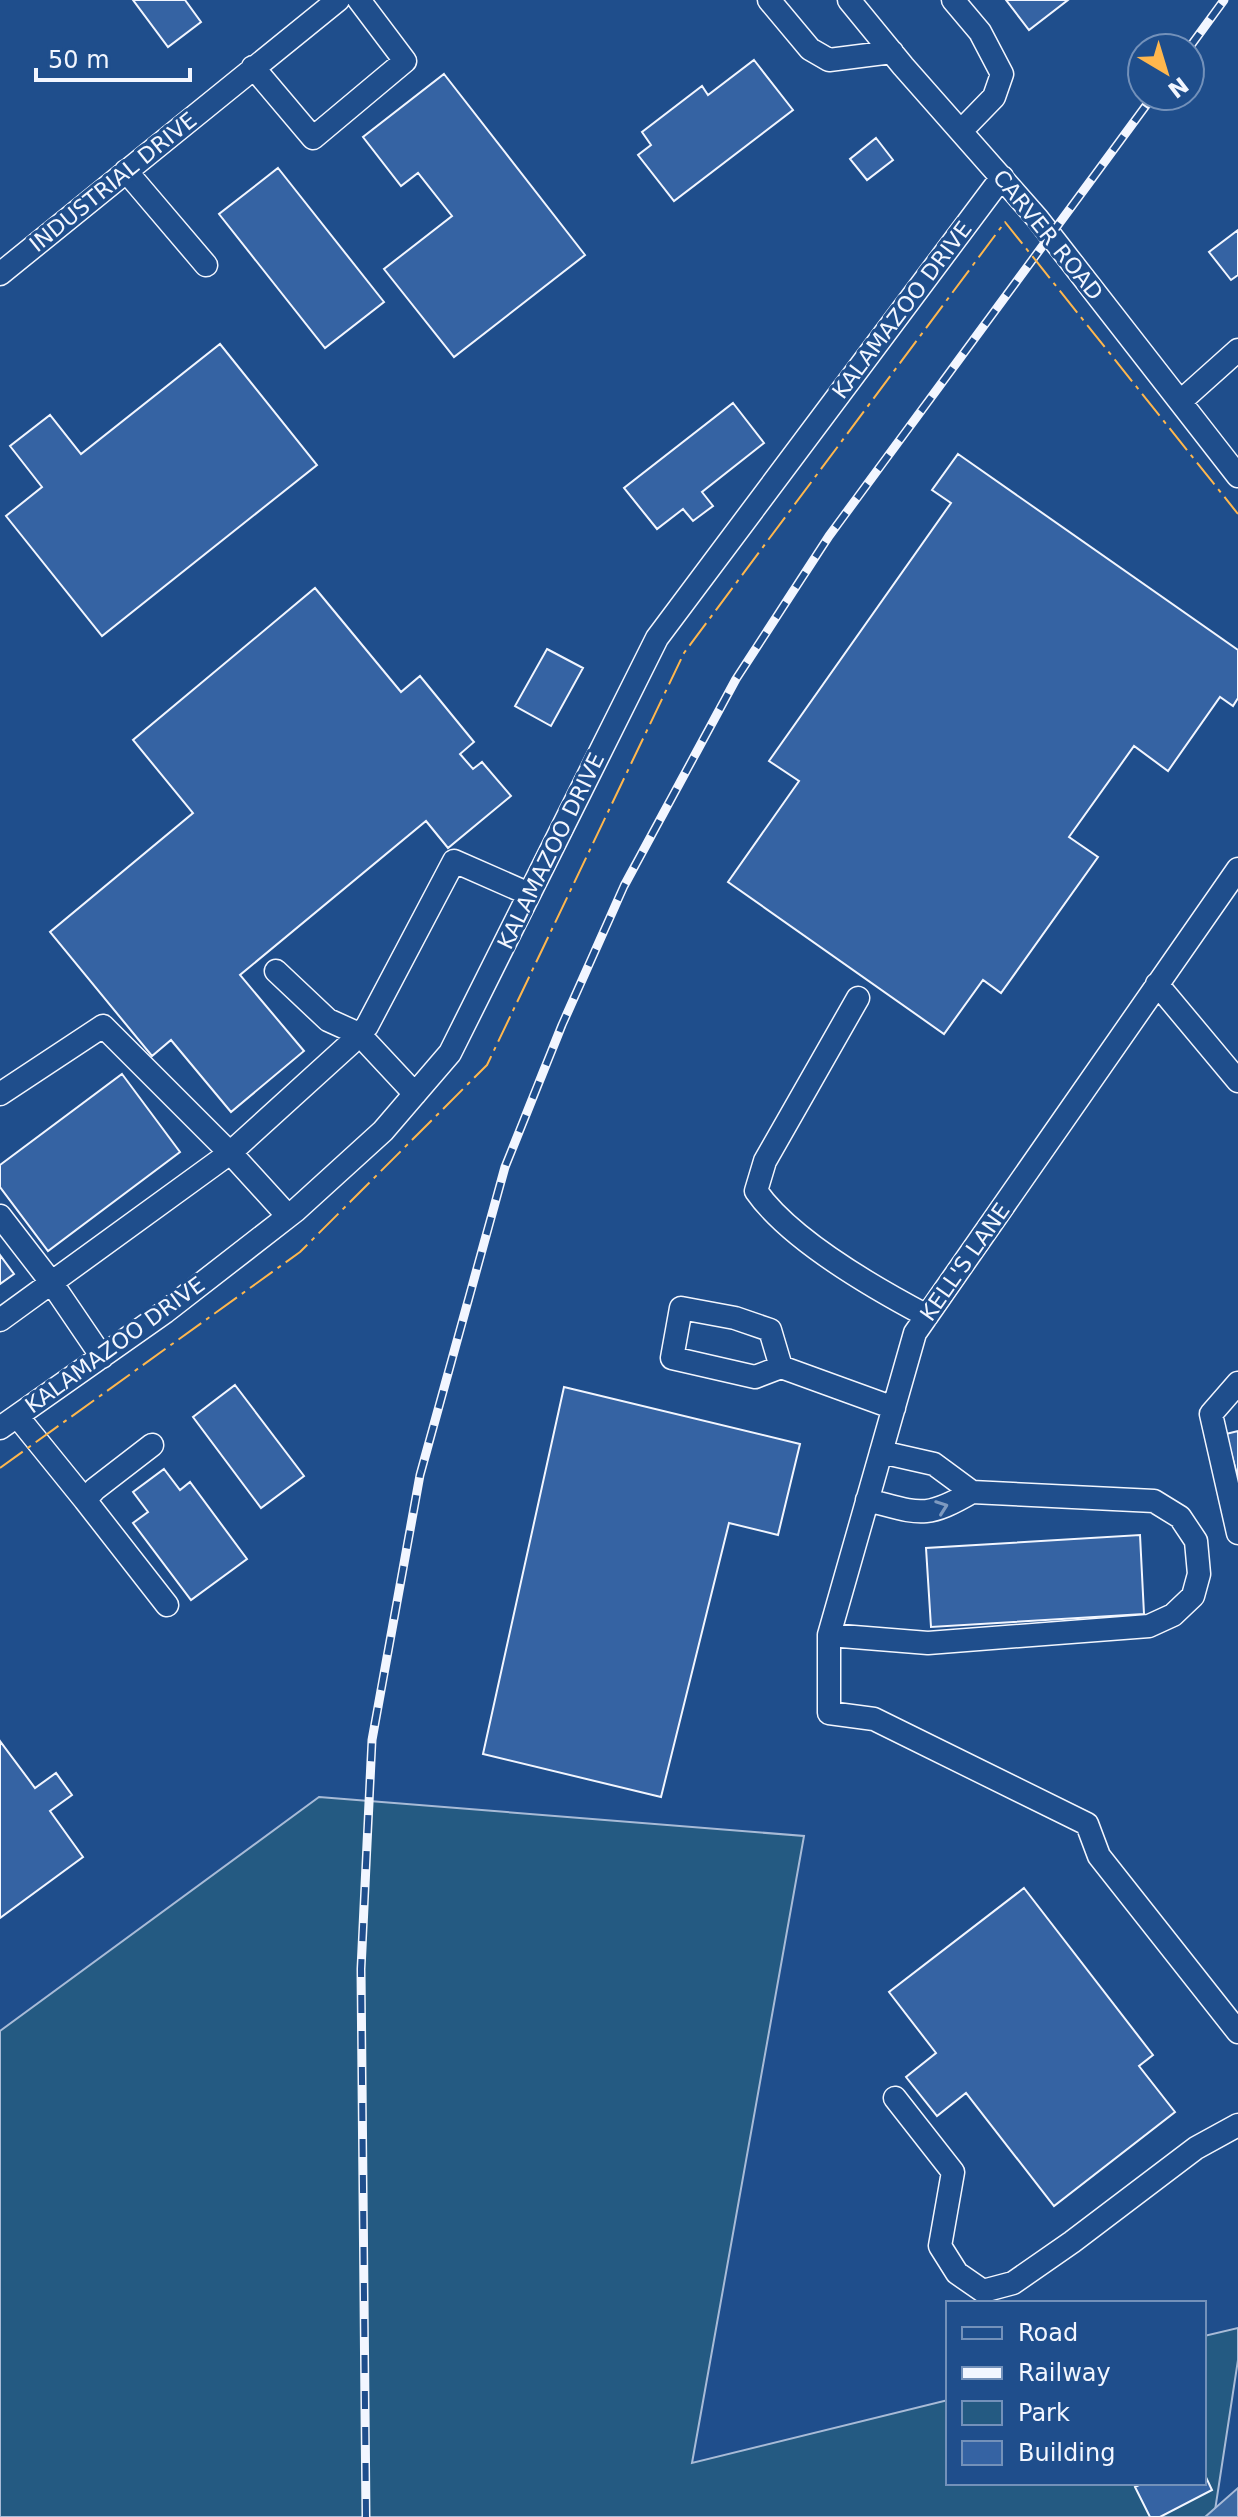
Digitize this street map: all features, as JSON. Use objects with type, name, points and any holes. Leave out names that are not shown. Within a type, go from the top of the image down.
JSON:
[{"type":"street","name":"INDUSTRIAL DRIVE","points":[[0,274],[338,0]]},
{"type":"street","points":[[253,67],[313,138],[405,61],[359,0]]},
{"type":"street","points":[[769,0],[810,49],[829,60],[892,52]]},
{"type":"street","name":"CARVER ROAD","points":[[849,0],[1037,218],[1238,476]]},
{"type":"street","points":[[953,0],[980,32],[1002,74],[994,97],[961,131]]},
{"type":"street","points":[[126,171],[206,265]]},
{"type":"street","name":"KALAMAZOO DRIVE","points":[[9,1422],[165,1312],[288,1216],[383,1131],[450,1053],[657,638],[1002,177]]},
{"type":"street","points":[[1181,401],[1238,350]]},
{"type":"street","points":[[0,1320],[230,1153],[367,1026],[454,861],[529,894]]},
{"type":"street","name":"KELL'S LANE","points":[[1238,869],[915,1333],[829,1635],[829,1713],[874,1719],[1087,1824],[1099,1856],[1238,2032]]},
{"type":"street","points":[[276,971],[328,1020],[359,1034],[415,1094]]},
{"type":"street","points":[[1157,984],[1238,1081]]},
{"type":"street","points":[[858,998],[765,1161],[756,1191],[769,1209],[844,1267],[927,1316]]},
{"type":"street","points":[[0,1094],[103,1026],[288,1216]]},
{"type":"street","points":[[0,1216],[51,1282],[102,1357]]},
{"type":"street","points":[[781,1367],[770,1330],[735,1318],[681,1308],[672,1358],[755,1377],[781,1367],[894,1408]]},
{"type":"street","points":[[1238,1383],[1211,1414],[1238,1533]]},
{"type":"street","points":[[9,1422],[85,1500],[167,1605]]},
{"type":"street","points":[[85,1500],[152,1445]]},
{"type":"street","points":[[829,1635],[928,1643],[1149,1626],[1173,1615],[1193,1596],[1199,1574],[1196,1541],[1180,1517],[1154,1501],[972,1492],[934,1464],[881,1452]]},
{"type":"street","points":[[867,1500],[921,1513],[944,1509],[972,1492]]},
{"type":"street","points":[[895,2098],[953,2172],[940,2246],[957,2273],[983,2291],[1013,2283],[1196,2148],[1238,2125]]},
{"type":"green space","points":[[319,1797],[804,1836],[692,2463],[946,2400],[946,2485],[1206,2485],[1206,2336],[1238,2328],[1238,2360],[1214,2517],[0,2517],[0,2031]]},
{"type":"shaded area","points":[[1238,2488],[1238,2517],[1205,2517]]},
{"type":"building","points":[[133,0],[185,0],[201,22],[168,47]]},
{"type":"building","points":[[1006,0],[1068,0],[1029,30]]},
{"type":"building","points":[[754,60],[793,110],[674,201],[638,155],[651,145],[642,132],[702,86],[708,95]]},
{"type":"building","points":[[444,74],[585,255],[454,357],[384,269],[452,216],[418,173],[401,186],[363,137]]},
{"type":"building","points":[[876,138],[893,160],[867,180],[850,159]]},
{"type":"building","points":[[278,168],[384,302],[325,348],[219,214]]},
{"type":"building","points":[[1238,230],[1238,275],[1231,280],[1209,252]]},
{"type":"building","points":[[220,344],[317,465],[102,636],[6,516],[42,487],[10,446],[50,415],[81,454]]},
{"type":"building","points":[[733,403],[764,443],[702,492],[713,506],[693,521],[683,509],[657,529],[624,488]]},
{"type":"building","points":[[958,454],[1238,650],[1238,698],[1233,706],[1220,697],[1168,771],[1134,746],[1069,837],[1098,857],[1001,993],[983,980],[944,1034],[728,882],[799,781],[769,761],[951,503],[932,490]]},
{"type":"building","points":[[315,588],[401,692],[420,676],[474,742],[460,754],[473,769],[482,762],[511,796],[448,848],[426,821],[240,975],[304,1051],[231,1112],[171,1040],[152,1056],[50,932],[193,813],[133,740]]},
{"type":"building","points":[[547,649],[583,668],[551,726],[515,706]]},
{"type":"building","points":[[122,1074],[180,1152],[48,1251],[0,1187],[0,1165]]},
{"type":"building","points":[[0,1255],[14,1274],[0,1284]]},
{"type":"building","points":[[235,1385],[304,1476],[261,1508],[193,1417]]},
{"type":"building","points":[[564,1387],[800,1444],[778,1535],[729,1523],[661,1797],[483,1754]]},
{"type":"building","points":[[1238,1431],[1238,1478],[1226,1434]]},
{"type":"building","points":[[164,1469],[180,1490],[190,1482],[247,1559],[191,1600],[133,1523],[148,1512],[133,1492]]},
{"type":"building","points":[[1140,1535],[1144,1614],[931,1627],[926,1548]]},
{"type":"building","points":[[0,1741],[35,1788],[56,1773],[72,1795],[50,1811],[83,1857],[0,1918]]},
{"type":"building","points":[[1024,1888],[1153,2055],[1139,2066],[1175,2112],[1054,2206],[966,2093],[937,2116],[906,2077],[936,2053],[889,1992]]},
{"type":"building","points":[[1206,2477],[1212,2490],[1160,2517],[1150,2517],[1135,2487],[1206,2485]]},
{"type":"railway","points":[[1201,32],[1224,0]]},
{"type":"railway","points":[[366,2517],[361,1969],[372,1740],[420,1475],[505,1167],[562,1025],[624,886],[736,679],[829,536],[1141,112]]},
{"type":"power","points":[[0,1468],[300,1252],[487,1065],[684,653],[1005,222],[1238,514]]}]
